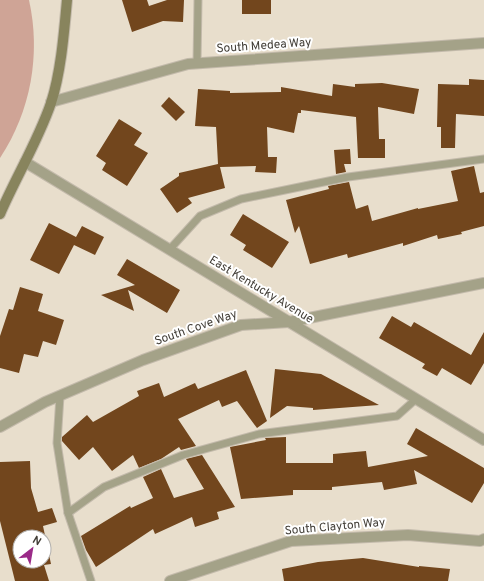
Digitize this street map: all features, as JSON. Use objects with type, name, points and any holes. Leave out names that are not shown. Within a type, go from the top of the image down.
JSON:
[{"type":"street","points":[[0,214],[25,162],[51,102],[64,39],[67,0]]},
{"type":"street","name":"South Medea Way","points":[[51,102],[188,64],[484,44]]},
{"type":"street","name":"East Kentucky Avenue","points":[[25,162],[484,440]]},
{"type":"street","name":"South Cove Way","points":[[0,427],[45,402],[143,360],[241,325],[289,322],[484,283]]},
{"type":"street","name":"South Clayton Way","points":[[170,581],[291,541],[408,535],[480,541],[484,539]]},
{"type":"lane","points":[[197,64],[198,0]]},
{"type":"lane","points":[[170,249],[200,216],[241,199],[348,177],[484,159]]},
{"type":"lane","points":[[60,396],[56,443],[68,513],[91,581]]},
{"type":"lane","points":[[68,513],[104,487],[183,455],[259,434],[397,416],[416,399]]},
{"type":"shaded area","points":[[0,0],[29,0],[34,41],[31,82],[26,102],[11,140],[0,158]]},
{"type":"building","points":[[122,0],[147,0],[149,6],[167,0],[184,0],[183,22],[163,21],[132,32]]},
{"type":"building","points":[[242,0],[271,0],[271,14],[242,14]]},
{"type":"building","points":[[469,79],[484,80],[484,116],[456,114],[455,148],[441,148],[441,127],[437,127],[438,84],[469,85]]},
{"type":"building","points":[[382,83],[419,89],[414,114],[378,107],[379,139],[385,139],[385,158],[358,158],[356,117],[301,110],[301,113],[298,113],[294,133],[267,127],[268,157],[277,157],[276,173],[255,172],[256,166],[220,167],[225,188],[188,198],[192,203],[177,213],[160,189],[179,176],[179,173],[218,164],[216,127],[195,126],[198,89],[230,91],[230,93],[281,92],[281,87],[332,96],[333,84],[355,87],[355,84]]},
{"type":"building","points":[[169,97],[185,112],[176,121],[161,106]]},
{"type":"building","points":[[119,119],[142,133],[134,145],[148,153],[127,186],[102,170],[106,163],[96,156]]},
{"type":"building","points":[[350,149],[351,164],[344,164],[346,172],[336,174],[334,150]]},
{"type":"building","points":[[474,166],[480,193],[484,192],[484,226],[461,232],[462,234],[438,239],[437,235],[403,246],[403,243],[348,258],[347,254],[310,264],[299,226],[295,233],[286,200],[329,189],[328,186],[349,182],[356,209],[368,205],[372,221],[418,208],[458,201],[451,171]]},
{"type":"building","points":[[243,214],[289,242],[272,268],[243,250],[246,245],[230,235]]},
{"type":"building","points":[[49,223],[76,237],[82,226],[104,237],[95,255],[74,245],[59,274],[30,260]]},
{"type":"building","points":[[127,259],[180,290],[167,313],[128,290],[134,311],[101,295],[135,285],[117,275]]},
{"type":"building","points":[[20,287],[43,294],[38,311],[64,320],[56,345],[43,341],[38,357],[24,354],[19,373],[0,368],[0,336],[9,309],[13,310]]},
{"type":"building","points":[[392,316],[411,327],[414,322],[471,355],[484,332],[484,363],[471,385],[442,368],[437,376],[422,368],[425,364],[379,338]]},
{"type":"building","points":[[275,369],[321,374],[379,405],[313,410],[313,408],[287,406],[270,418]]},
{"type":"building","points":[[246,370],[267,421],[257,428],[237,401],[222,407],[219,400],[178,419],[196,446],[181,450],[179,447],[161,459],[139,468],[133,455],[112,471],[93,447],[79,460],[62,441],[62,437],[87,415],[93,422],[139,396],[137,391],[159,383],[164,397],[195,383],[198,389]]},
{"type":"building","points":[[416,428],[484,468],[484,483],[472,503],[414,470],[417,484],[384,490],[382,482],[332,487],[332,490],[293,490],[293,495],[241,499],[230,447],[266,440],[265,438],[286,437],[286,463],[333,463],[333,454],[366,451],[368,467],[428,456],[407,444]]},
{"type":"building","points":[[202,455],[235,507],[217,512],[219,519],[195,527],[192,517],[155,534],[153,529],[96,567],[86,550],[81,536],[130,506],[131,508],[153,498],[143,477],[161,469],[174,498],[204,489],[186,459]]},
{"type":"building","points":[[30,461],[31,488],[38,512],[52,508],[57,522],[43,526],[44,529],[12,529],[12,569],[0,521],[0,462]]},
{"type":"building","points":[[363,558],[419,567],[450,569],[448,581],[284,581],[282,569],[318,562]]},
{"type":"building","points":[[12,569],[45,569],[49,581],[15,581]]}]
